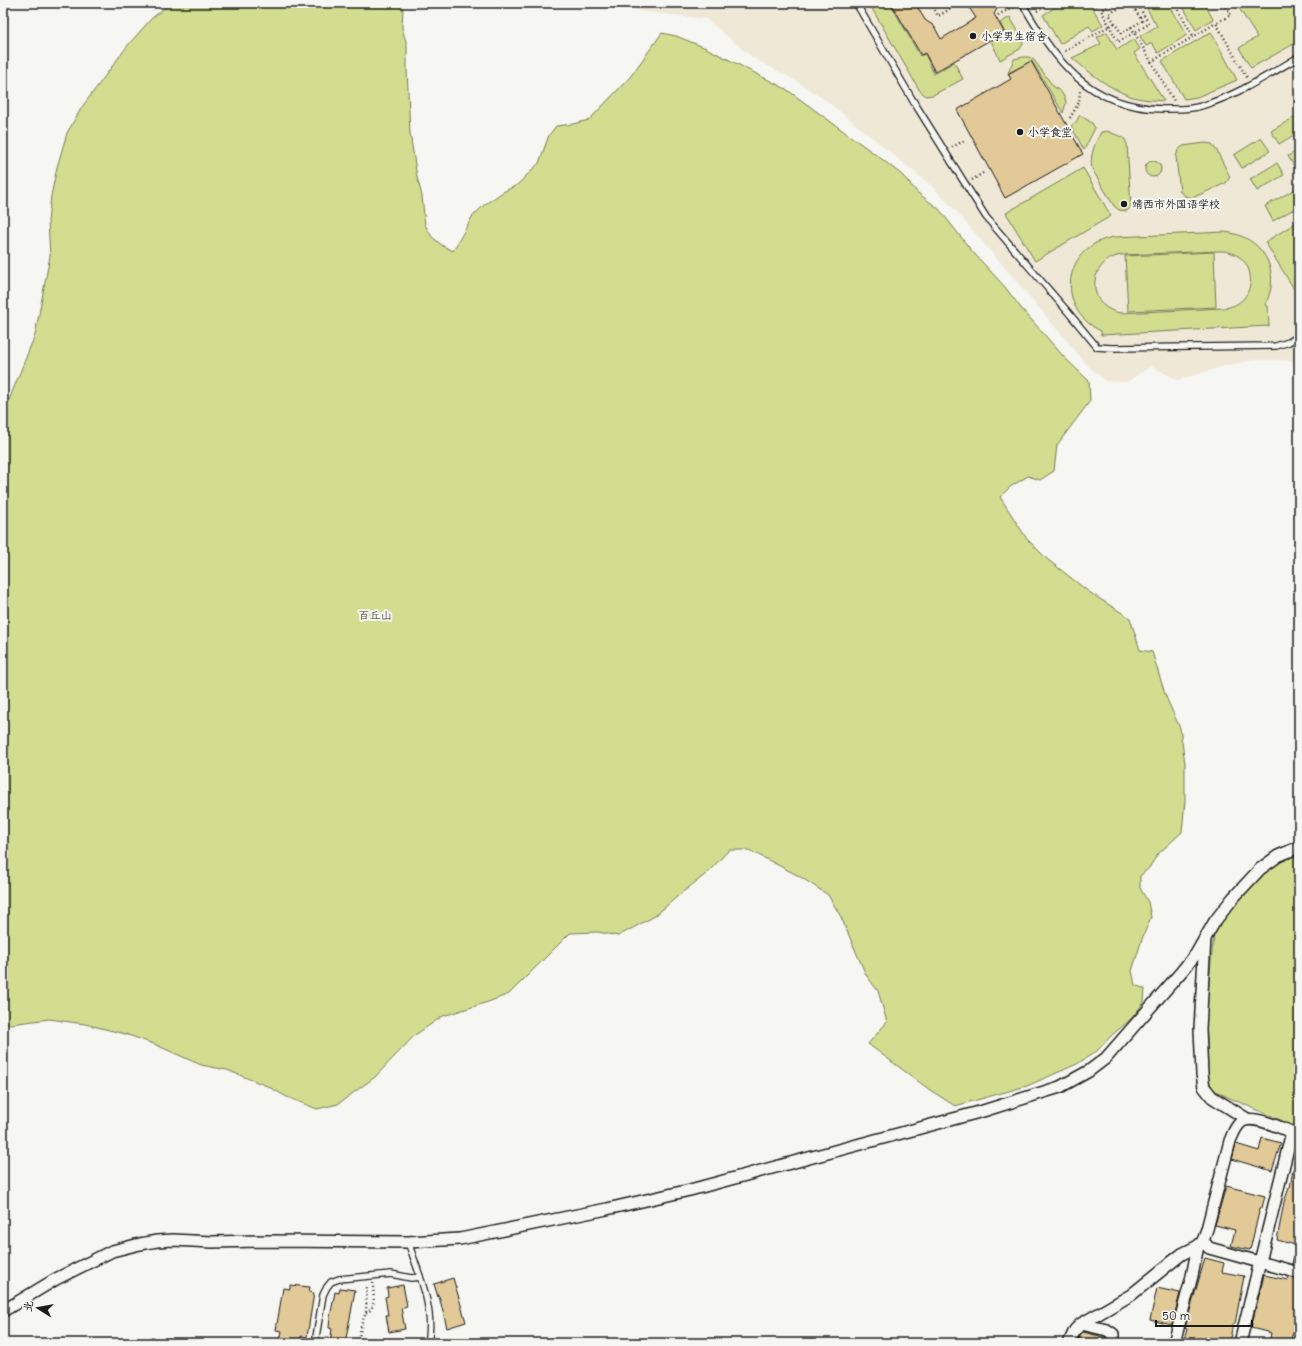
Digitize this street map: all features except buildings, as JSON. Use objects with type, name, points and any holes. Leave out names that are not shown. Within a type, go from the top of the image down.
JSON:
[{"type":"street","points":[[3,1311],[56,1279],[112,1251],[157,1241],[408,1242],[460,1239],[607,1209],[690,1190],[983,1111],[1060,1087],[1089,1071],[1106,1058],[1196,954],[1215,921],[1224,909],[1260,869],[1278,856],[1299,848]]},
{"type":"street","points":[[1205,938],[1200,1029],[1204,1087],[1212,1097],[1247,1119],[1258,1120],[1295,1134],[1259,1262],[1240,1343]]},
{"type":"street","points":[[1174,1343],[1200,1244],[1207,1228],[1230,1141],[1235,1128],[1247,1119]]},
{"type":"street","points":[[1200,1244],[1209,1248],[1299,1273]]},
{"type":"street","points":[[1069,1343],[1075,1330],[1081,1324],[1131,1295],[1182,1254],[1200,1244]]},
{"type":"street","points":[[1081,1324],[1107,1330],[1113,1334],[1113,1343]]},
{"type":"lane","points":[[856,3],[912,99],[986,217],[1097,347],[1276,346],[1289,342],[1299,336]]},
{"type":"lane","points":[[1021,3],[1056,56],[1081,82],[1112,100],[1144,108],[1178,109],[1200,106],[1251,85],[1299,57]]},
{"type":"lane","points":[[408,1242],[420,1277],[430,1318],[431,1332],[428,1343]]},
{"type":"lane","points":[[315,1343],[323,1294],[331,1282],[339,1278],[391,1274],[411,1278],[420,1277]]},
{"type":"path","points":[[931,3],[938,16],[955,6],[953,3]]},
{"type":"path","points":[[998,15],[1021,3]]},
{"type":"path","points":[[1029,15],[1051,3]]},
{"type":"path","points":[[1114,3],[1101,10],[1118,42],[1149,24],[1137,3]]},
{"type":"path","points":[[1117,3],[1120,8]]},
{"type":"path","points":[[1128,3],[1109,14],[1121,33],[1142,21],[1131,3]]},
{"type":"path","points":[[1135,10],[1148,3]]},
{"type":"path","points":[[1174,3],[1194,37]]},
{"type":"path","points":[[1151,62],[1231,15],[1225,4],[1229,3]]},
{"type":"path","points":[[1056,56],[1115,23]]},
{"type":"path","points":[[1216,23],[1251,85]]},
{"type":"path","points":[[1131,27],[1178,109]]},
{"type":"path","points":[[1070,118],[1079,102],[1081,82]]},
{"type":"path","points":[[944,150],[966,140]]},
{"type":"path","points":[[358,1343],[362,1322],[366,1313],[367,1276]]},
{"type":"path","points":[[366,1313],[371,1311],[373,1306],[374,1276]]},
{"type":"shaded area","name":"靖西市外国语学校","points":[[611,3],[1299,3],[1299,362],[1253,360],[1221,367],[1178,380],[1151,366],[1127,382],[1106,381],[1090,368],[964,220],[934,188],[828,102],[793,79],[753,58],[706,19],[640,11]]},
{"type":"green space","name":"百丘山","points":[[171,3],[398,3],[403,8],[402,28],[407,45],[410,133],[417,177],[422,196],[425,225],[432,237],[443,246],[453,251],[472,217],[484,205],[503,192],[517,185],[539,163],[549,135],[556,126],[589,120],[630,77],[662,33],[676,36],[706,48],[786,89],[883,160],[902,175],[918,193],[939,209],[971,250],[1005,287],[1021,308],[1064,357],[1089,381],[1090,401],[1057,445],[1054,471],[1040,480],[1028,476],[1010,487],[1000,497],[1027,539],[1047,559],[1089,592],[1130,618],[1140,650],[1152,652],[1166,697],[1180,728],[1185,763],[1185,801],[1182,832],[1157,855],[1149,868],[1140,876],[1140,888],[1148,902],[1151,917],[1132,971],[1135,985],[1145,989],[1144,1002],[1132,1018],[1111,1036],[1097,1051],[1077,1064],[1027,1086],[955,1106],[930,1090],[868,1044],[887,1022],[878,991],[866,975],[841,917],[828,895],[799,876],[749,850],[729,850],[706,874],[655,916],[618,936],[598,932],[570,933],[509,994],[443,1016],[415,1035],[375,1077],[338,1104],[317,1109],[287,1097],[267,1086],[227,1070],[201,1065],[154,1044],[125,1034],[85,1024],[49,1019],[3,1025],[3,415],[35,335],[50,256],[48,221],[51,196],[57,167],[67,133],[82,107],[128,45],[152,18]]},
{"type":"green space","points":[[872,3],[890,3],[920,56],[925,54],[934,74],[954,62],[963,79],[933,95],[926,96],[920,91],[871,7]]},
{"type":"green space","points":[[1062,3],[1102,3],[1093,9],[1103,25],[1093,31],[1089,26],[1060,44],[1043,15]]},
{"type":"green space","points":[[1158,3],[1167,3],[1187,35],[1158,53],[1152,43],[1146,46],[1140,36],[1157,26],[1147,9]]},
{"type":"green space","points":[[1181,3],[1204,3],[1213,19],[1196,30]]},
{"type":"green space","points":[[1240,3],[1260,3],[1263,7],[1270,3],[1299,3],[1299,41],[1251,68],[1239,48],[1257,37],[1237,5]]},
{"type":"green space","points":[[1010,17],[1022,38],[1023,44],[1020,49],[1000,60],[991,41],[1005,33],[1000,23]]},
{"type":"green space","points":[[1107,32],[1117,50],[1134,39],[1140,49],[1134,53],[1164,101],[1147,100],[1122,93],[1099,79],[1072,58],[1101,44],[1097,37]]},
{"type":"green space","points":[[1211,32],[1237,80],[1197,97],[1184,99],[1162,61]]},
{"type":"green space","points":[[1029,57],[1034,60],[1053,86],[1061,92],[1066,103],[1063,113],[1032,61],[1008,73],[1014,59]]},
{"type":"green space","points":[[1080,115],[1092,123],[1095,128],[1084,150],[1071,126],[1076,122]]},
{"type":"green space","points":[[1298,115],[1299,132],[1279,144],[1271,131]]},
{"type":"green space","points":[[1107,131],[1124,138],[1127,144],[1131,207],[1127,211],[1119,210],[1114,206],[1092,169],[1091,160],[1095,145],[1101,132]]},
{"type":"green space","points":[[1261,138],[1270,151],[1242,168],[1234,155]]},
{"type":"green space","points":[[1205,143],[1212,144],[1230,177],[1226,183],[1192,198],[1185,196],[1180,192],[1176,157],[1178,150],[1183,146]]},
{"type":"green space","points":[[1299,150],[1299,166],[1295,168],[1288,156]]},
{"type":"green space","points":[[1150,161],[1156,161],[1161,166],[1159,175],[1156,177],[1150,177],[1145,172],[1145,166]]},
{"type":"green space","points":[[1277,163],[1284,175],[1257,191],[1250,179]]},
{"type":"green space","points":[[1083,168],[1111,216],[1035,261],[1006,213]]},
{"type":"green space","points":[[1299,187],[1299,206],[1273,221],[1265,206]]},
{"type":"green space","points":[[1299,221],[1299,297],[1265,242]]},
{"type":"green space","points":[[1224,232],[1249,240],[1258,247],[1266,257],[1270,268],[1272,280],[1270,292],[1265,305],[1268,306],[1269,326],[1101,335],[1101,331],[1086,321],[1076,308],[1071,293],[1071,278],[1075,264],[1084,252],[1098,242],[1115,237]],"holes":[[[1220,251],[1233,253],[1242,259],[1248,268],[1250,278],[1249,289],[1244,298],[1235,305],[1223,308],[1121,313],[1110,309],[1101,303],[1096,294],[1096,275],[1101,266],[1110,259],[1121,255]]]},
{"type":"green space","points":[[1214,252],[1216,307],[1128,311],[1125,256]]},
{"type":"green space","points":[[1299,853],[1299,1128],[1225,1096],[1213,1089],[1208,1080],[1206,1011],[1214,934],[1217,925],[1257,880],[1273,866]]},
{"type":"place","name":"小学男生宿舍","points":[[973,36]]},
{"type":"place","name":"小学食堂","points":[[1020,132]]},
{"type":"place","name":"靖西市外国语学校","points":[[1124,204]]}]
